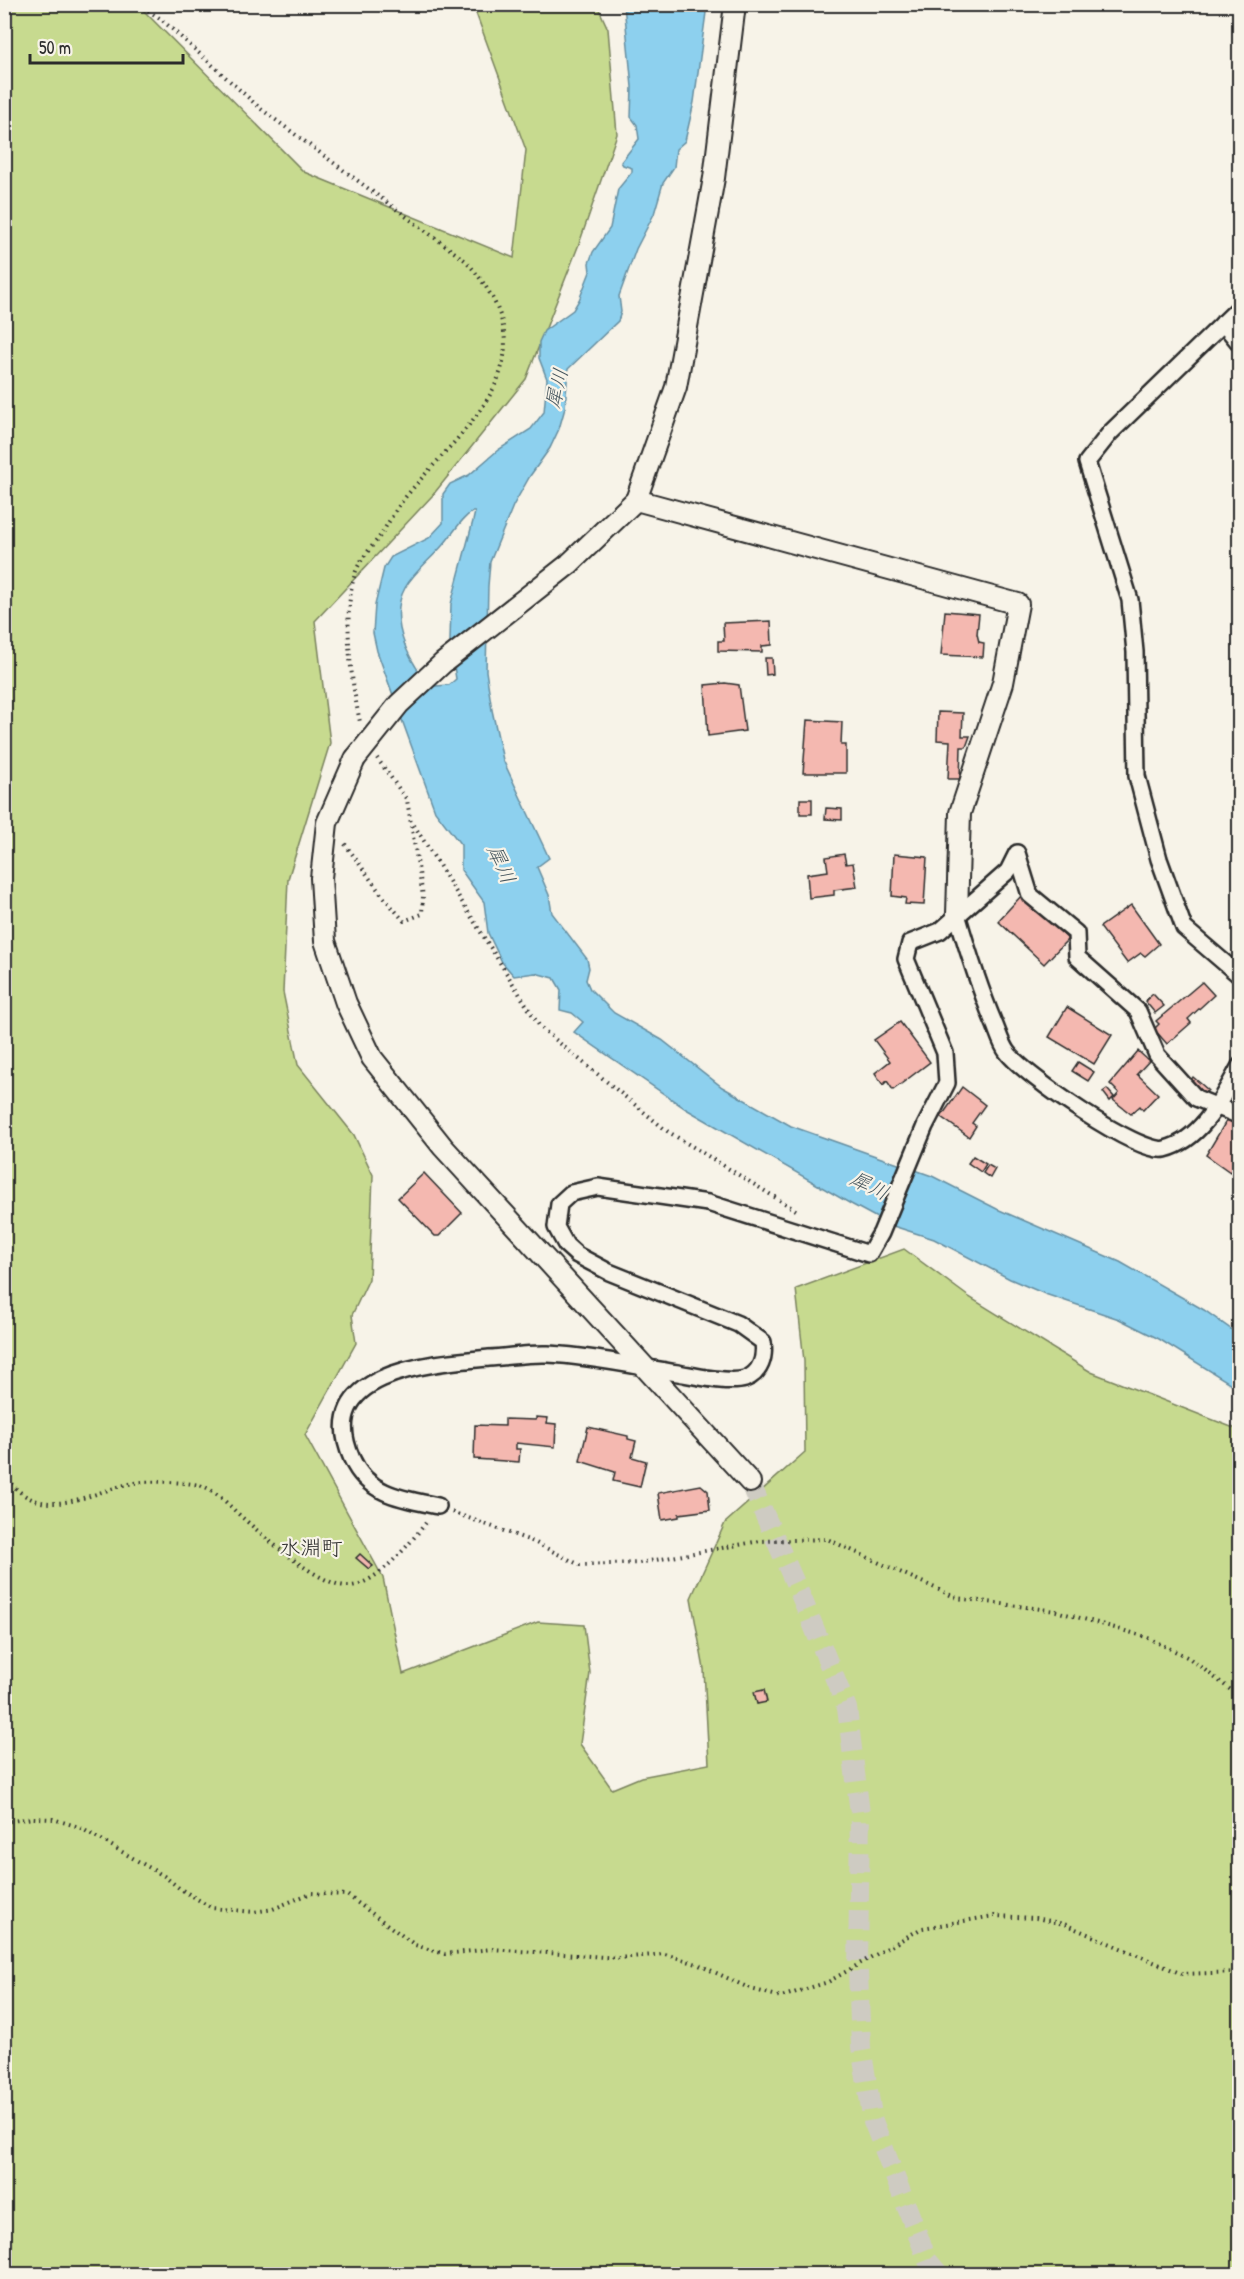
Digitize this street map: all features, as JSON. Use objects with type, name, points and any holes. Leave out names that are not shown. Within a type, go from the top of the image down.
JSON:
[{"type":"street","points":[[735,4],[714,178],[676,387],[636,500],[569,564],[443,663],[399,704],[355,759],[327,823],[321,878],[325,941],[346,1003],[372,1058],[442,1147],[750,1482]]},
{"type":"street","points":[[1239,307],[1110,433],[1087,462],[1130,600],[1136,652],[1137,776],[1159,859],[1184,928],[1239,976]]},
{"type":"street","points":[[1223,323],[1239,344]]},
{"type":"street","points":[[636,500],[1018,604],[1003,683],[960,813],[957,914],[975,979],[1006,1052],[1043,1085],[1139,1145],[1164,1149],[1188,1137],[1218,1106],[1239,1066]]},
{"type":"street","points":[[438,1506],[382,1493],[358,1472],[346,1445],[343,1422],[352,1400],[368,1385],[401,1370],[547,1354],[710,1379],[744,1379],[758,1371],[765,1354],[763,1342],[738,1324],[609,1272],[577,1255],[566,1245],[555,1227],[559,1204],[571,1193],[598,1187],[708,1203],[869,1254],[881,1233],[925,1126],[947,1083],[945,1053],[906,959],[910,943],[940,931],[1008,871],[1017,853],[1030,895],[1076,933],[1077,957],[1138,1011],[1157,1055],[1196,1098],[1239,1116]]},
{"type":"path","points":[[138,4],[161,20],[261,109],[466,261],[486,284],[503,321],[505,357],[498,381],[479,415],[407,495],[356,571],[351,590],[350,636],[360,724]]},
{"type":"path","points":[[327,823],[404,921],[422,914],[423,896],[407,800],[400,786],[375,756]]},
{"type":"path","points":[[412,822],[540,1027],[667,1131],[808,1217]]},
{"type":"path","points":[[4,1474],[11,1484],[33,1499],[69,1504],[141,1482],[204,1486],[288,1557],[334,1584],[351,1586],[392,1563],[408,1547],[438,1506],[534,1542],[580,1565],[639,1563],[760,1541],[827,1539],[957,1598],[1056,1611],[1146,1637],[1189,1658],[1239,1697]]},
{"type":"path","points":[[4,1822],[33,1818],[53,1819],[79,1827],[164,1876],[212,1908],[254,1912],[273,1909],[311,1893],[347,1895],[415,1945],[445,1954],[491,1949],[619,1958],[665,1954],[697,1964],[751,1989],[781,1997],[828,1982],[922,1928],[994,1916],[1036,1918],[1064,1924],[1182,1974],[1239,1972]]},
{"type":"green space","points":[[5,5],[138,5],[304,172],[514,258],[526,150],[473,5],[597,5],[608,29],[617,134],[579,244],[526,379],[432,496],[315,621],[330,743],[288,879],[283,992],[298,1065],[354,1135],[373,1175],[369,1279],[352,1315],[356,1343],[305,1435],[383,1578],[403,1674],[538,1622],[584,1625],[590,1673],[580,1744],[612,1789],[641,1777],[709,1764],[704,1669],[691,1598],[725,1523],[805,1452],[804,1361],[796,1289],[904,1249],[969,1297],[1091,1372],[1239,1430],[1239,2274],[5,2274]]},
{"type":"green space","points":[[805,5],[894,5],[892,8],[808,8]]},
{"type":"water","name":"犀川","points":[[624,5],[707,5],[694,102],[685,141],[676,149],[674,167],[663,183],[654,214],[636,249],[619,296],[621,312],[618,321],[568,369],[565,408],[559,429],[550,448],[530,476],[513,506],[490,562],[486,671],[492,710],[503,760],[549,858],[537,867],[549,895],[552,913],[587,959],[589,968],[586,980],[590,989],[614,1013],[662,1040],[722,1087],[791,1126],[932,1176],[997,1209],[1120,1262],[1204,1310],[1239,1335],[1239,1389],[1159,1339],[1119,1319],[1045,1294],[1010,1279],[934,1239],[890,1225],[686,1109],[574,1032],[583,1022],[572,1013],[560,1010],[561,990],[554,978],[535,973],[514,976],[502,962],[488,933],[484,902],[461,870],[461,845],[435,811],[377,651],[373,633],[375,605],[384,568],[391,557],[429,538],[443,523],[443,494],[450,484],[469,475],[498,450],[531,429],[544,412],[547,379],[539,358],[539,342],[544,331],[573,310],[579,300],[590,272],[589,263],[593,252],[610,228],[618,189],[632,172],[632,168],[621,162],[639,139],[637,125],[631,117],[632,87]],"holes":[[[475,512],[451,604],[450,641],[456,679],[449,685],[436,686],[418,670],[406,649],[400,629],[401,598],[413,577],[464,519]]]},
{"type":"building","points":[[945,611],[979,614],[977,634],[979,642],[984,643],[983,657],[941,655]]},
{"type":"building","points":[[771,621],[772,645],[762,646],[762,652],[718,651],[718,641],[724,641],[723,623]]},
{"type":"building","points":[[765,658],[772,658],[773,674],[766,675]]},
{"type":"building","points":[[725,683],[739,685],[745,731],[708,736],[705,685]]},
{"type":"building","points":[[938,712],[963,713],[962,736],[970,736],[966,747],[961,747],[960,779],[948,779],[950,741],[937,740]]},
{"type":"building","points":[[807,720],[842,722],[841,745],[846,745],[846,773],[803,773]]},
{"type":"building","points":[[800,799],[812,799],[812,814],[800,814]]},
{"type":"building","points":[[826,808],[842,809],[842,820],[825,819]]},
{"type":"building","points":[[844,854],[846,864],[853,863],[857,887],[834,890],[834,895],[809,898],[807,874],[828,871],[826,857]]},
{"type":"building","points":[[894,854],[927,857],[924,905],[905,904],[906,898],[892,896]]},
{"type":"building","points":[[1022,895],[1068,939],[1044,964],[998,921]]},
{"type":"building","points":[[1131,905],[1159,944],[1145,956],[1141,953],[1127,963],[1100,927]]},
{"type":"building","points":[[1202,982],[1214,995],[1188,1019],[1191,1023],[1167,1044],[1154,1029],[1159,1024],[1156,1021]]},
{"type":"building","points":[[1153,994],[1164,1006],[1155,1013],[1145,1001]]},
{"type":"building","points":[[1067,1007],[1112,1035],[1094,1064],[1049,1037]]},
{"type":"building","points":[[900,1022],[930,1062],[893,1090],[887,1081],[883,1085],[875,1073],[890,1061],[874,1040]]},
{"type":"building","points":[[1138,1051],[1149,1061],[1137,1074],[1158,1094],[1143,1110],[1140,1106],[1131,1114],[1113,1100],[1119,1093],[1110,1084]]},
{"type":"building","points":[[1078,1062],[1094,1072],[1088,1081],[1072,1071]]},
{"type":"building","points":[[1193,1077],[1208,1090],[1205,1093],[1190,1081]]},
{"type":"building","points":[[962,1087],[985,1105],[972,1123],[976,1126],[969,1137],[941,1117]]},
{"type":"building","points":[[1107,1089],[1114,1097],[1110,1101],[1103,1092]]},
{"type":"building","points":[[1228,1118],[1240,1126],[1240,1158],[1230,1172],[1206,1155]]},
{"type":"building","points":[[973,1156],[986,1164],[981,1172],[968,1163]]},
{"type":"building","points":[[988,1165],[995,1169],[990,1178],[983,1173]]},
{"type":"building","points":[[424,1173],[462,1213],[439,1236],[435,1236],[398,1198]]},
{"type":"building","points":[[536,1417],[548,1418],[547,1423],[556,1424],[555,1447],[516,1443],[516,1449],[520,1449],[519,1462],[474,1459],[475,1425],[505,1426],[505,1419],[536,1420]]},
{"type":"building","points":[[588,1427],[628,1436],[628,1439],[636,1441],[632,1457],[646,1461],[640,1487],[613,1481],[615,1472],[580,1461]]},
{"type":"building","points":[[701,1485],[708,1491],[710,1510],[679,1514],[679,1517],[662,1520],[658,1493]]},
{"type":"building","points":[[360,1554],[373,1566],[369,1569],[356,1558]]},
{"type":"building","points":[[764,1690],[767,1702],[757,1704],[754,1692]]},
{"type":"tunnel","points":[[750,1482],[804,1603],[847,1708],[860,1813],[858,1971],[861,2047],[873,2121],[928,2261],[939,2274]]},
{"type":"district","name":"水淵町","points":[[311,1547]]}]
